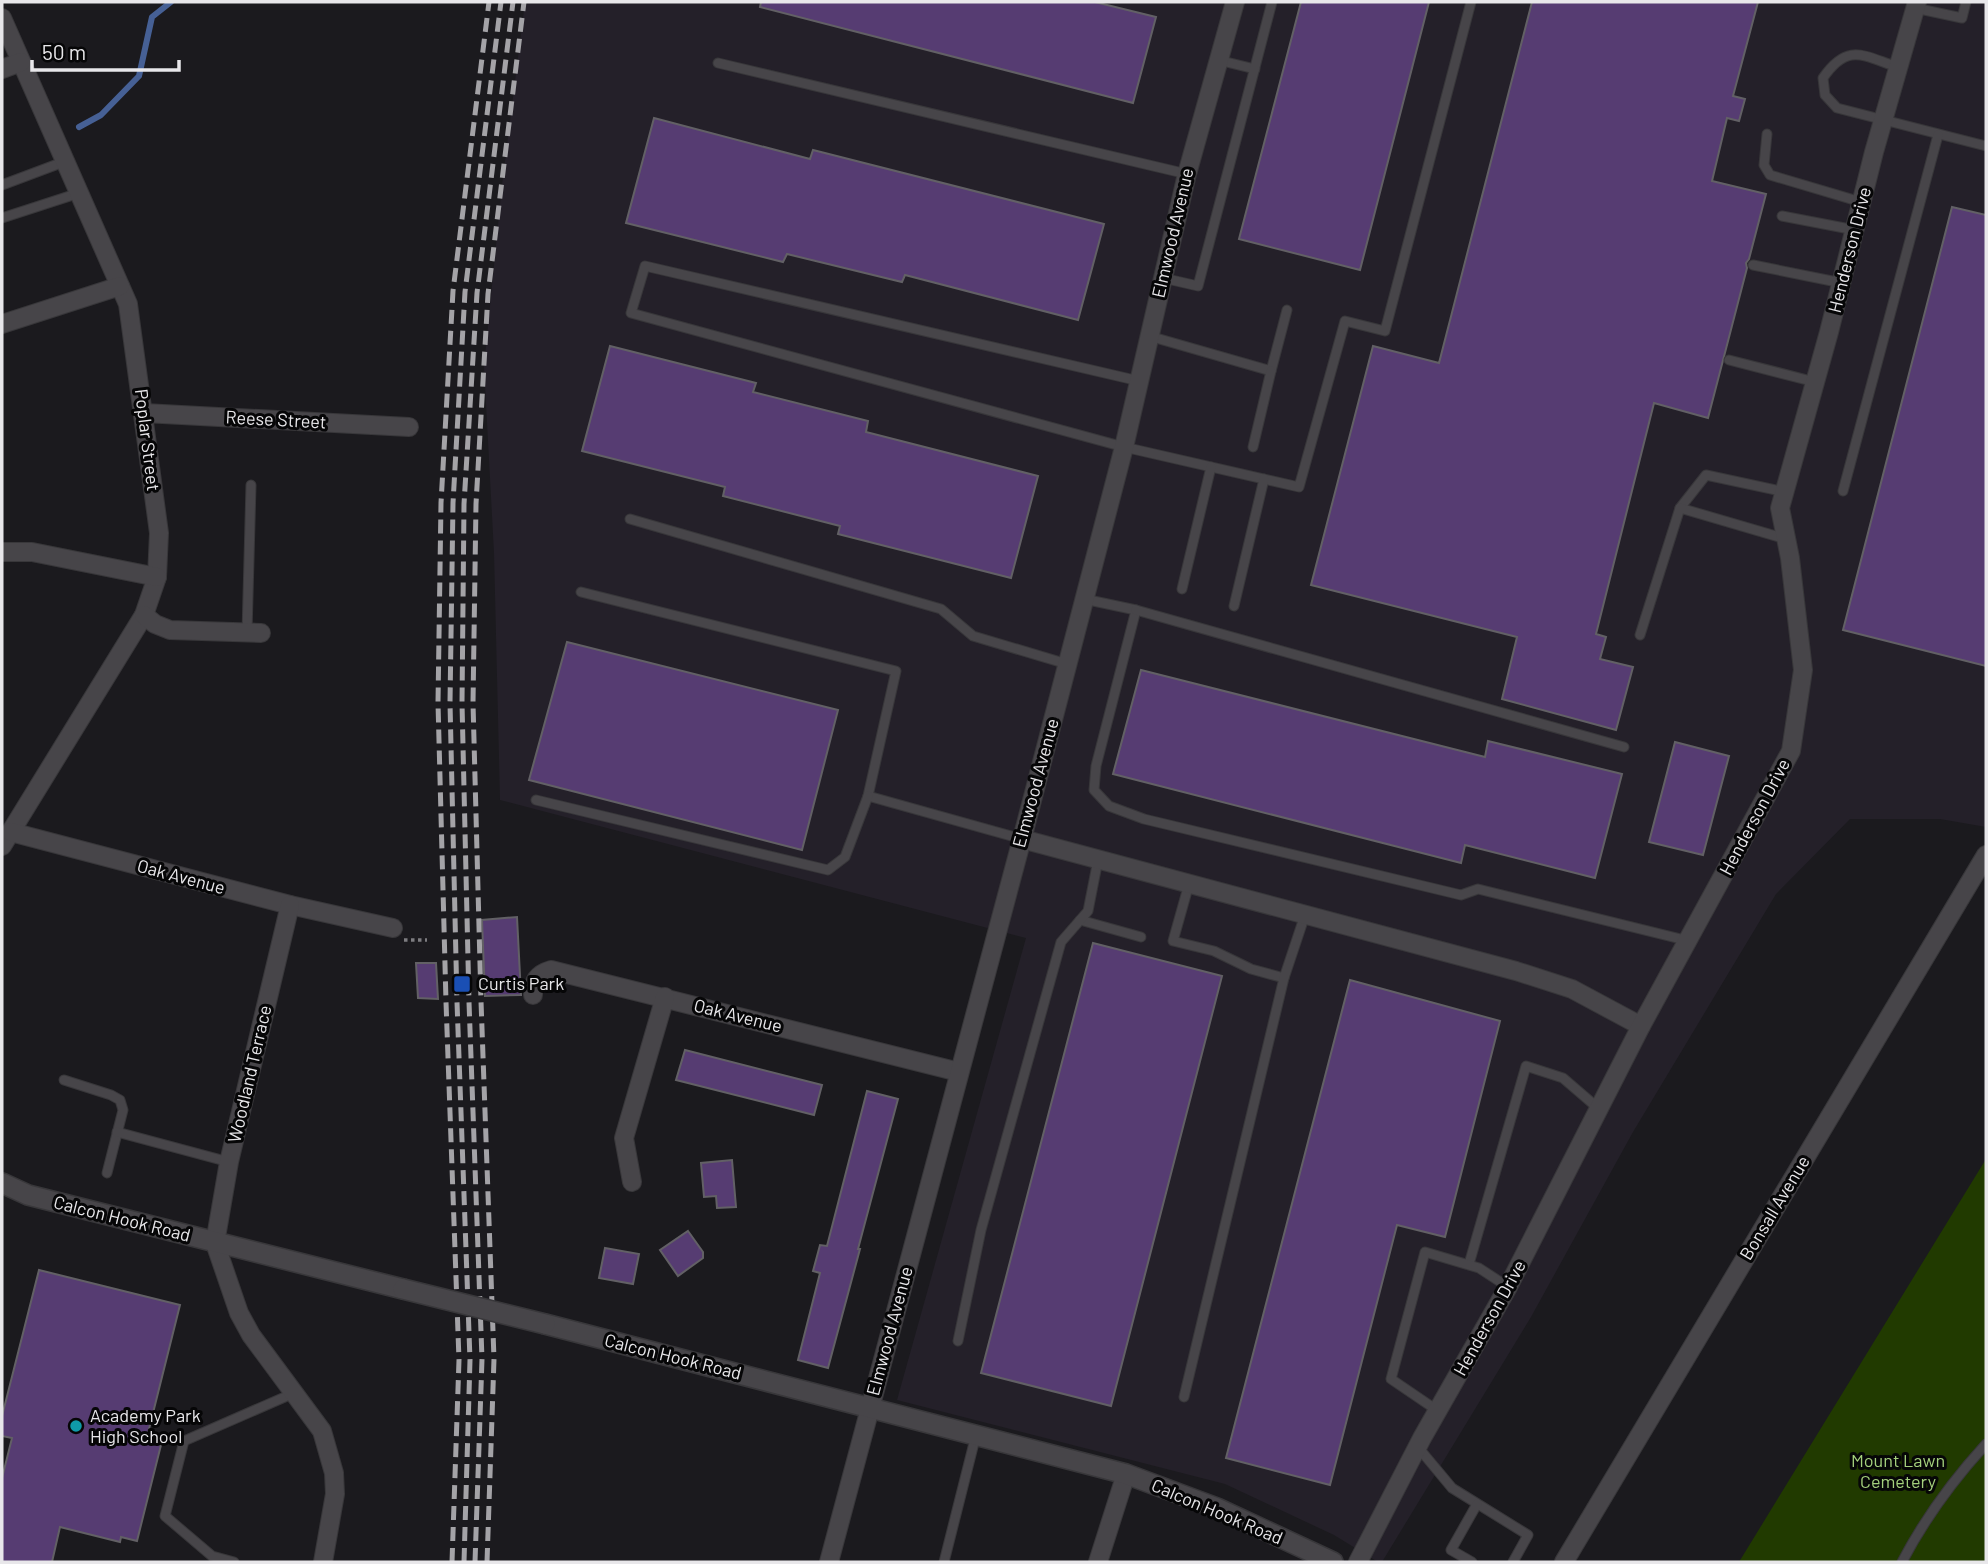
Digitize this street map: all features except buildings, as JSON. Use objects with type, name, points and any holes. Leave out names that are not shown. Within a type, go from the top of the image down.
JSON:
[{"type":"street","name":"Elmwood Avenue","points":[[829,1562],[1022,839],[1124,447],[1187,174],[1235,2]]},
{"type":"street","name":"Henderson Drive","points":[[1358,1562],[1417,1446],[1508,1287],[1641,1026],[1791,751],[1803,670],[1780,508],[1916,5]]},
{"type":"street","name":"Poplar Street","points":[[2,18],[128,304],[159,533],[157,577],[144,615],[6,839]]},
{"type":"street","points":[[2,69],[21,62]]},
{"type":"street","points":[[2,324],[120,286]]},
{"type":"street","name":"Reese Street","points":[[144,414],[409,427]]},
{"type":"street","points":[[2,552],[32,552],[157,577]]},
{"type":"street","points":[[144,615],[155,624],[170,630],[254,633]]},
{"type":"street","name":"Oak Avenue","points":[[6,839],[393,928]]},
{"type":"street","points":[[1022,839],[1503,968],[1572,989],[1641,1026]]},
{"type":"street","name":"Bonsall Avenue","points":[[1564,1562],[1986,855]]},
{"type":"street","name":"Woodland Terrace","points":[[215,1243],[229,1162],[290,905]]},
{"type":"street","name":"Oak Avenue","points":[[533,995],[536,977],[551,970],[960,1072]]},
{"type":"street","points":[[632,1182],[624,1138],[665,997]]},
{"type":"street","name":"Calcon Hook Road","points":[[2,1183],[28,1195],[869,1406],[1126,1474],[1216,1508],[1322,1560]]},
{"type":"street","points":[[215,1243],[239,1313],[264,1354],[322,1431],[334,1473],[335,1494],[323,1562]]},
{"type":"street","points":[[1098,1562],[1126,1474]]},
{"type":"lane","points":[[1163,278],[1198,286],[1272,2]]},
{"type":"lane","points":[[1139,380],[645,266],[631,313],[1124,447],[1300,487],[1345,321],[1385,331],[1471,2]]},
{"type":"lane","points":[[1916,5],[1962,18],[1966,2]]},
{"type":"lane","points":[[1898,67],[1854,54],[1835,61],[1823,78],[1825,95],[1837,108],[1986,146]]},
{"type":"lane","points":[[1218,60],[1255,69]]},
{"type":"lane","points":[[718,63],[1187,174]]},
{"type":"lane","points":[[1768,134],[1764,164],[1770,175],[1861,202]]},
{"type":"lane","points":[[1843,491],[1938,135]]},
{"type":"lane","points":[[2,185],[66,161]]},
{"type":"lane","points":[[2,218],[79,193]]},
{"type":"lane","points":[[1782,216],[1854,230]]},
{"type":"lane","points":[[1753,265],[1842,283]]},
{"type":"lane","points":[[1253,447],[1287,310]]},
{"type":"lane","points":[[1149,336],[1271,370]]},
{"type":"lane","points":[[1729,360],[1815,382]]},
{"type":"lane","points":[[1182,589],[1212,467]]},
{"type":"lane","points":[[1640,635],[1680,508],[1706,475],[1785,492]]},
{"type":"lane","points":[[1234,606],[1264,479]]},
{"type":"lane","points":[[251,485],[254,633]]},
{"type":"lane","points":[[1680,508],[1786,539]]},
{"type":"lane","points":[[630,519],[942,609],[974,636],[1067,664]]},
{"type":"lane","points":[[536,800],[828,870],[845,858],[868,796],[896,671],[581,592]]},
{"type":"lane","points":[[1084,599],[1136,610],[1624,747]]},
{"type":"lane","points":[[1136,610],[1096,766],[1094,790],[1110,806],[1144,819],[1461,895],[1478,889],[1689,942]]},
{"type":"lane","points":[[868,796],[1022,839]]},
{"type":"lane","points":[[958,1341],[981,1230],[1060,942],[1088,911],[1098,860]]},
{"type":"lane","points":[[1189,884],[1173,941],[1214,951],[1251,969],[1284,978]]},
{"type":"lane","points":[[1184,1397],[1284,978],[1305,915]]},
{"type":"lane","points":[[1080,920],[1141,937]]},
{"type":"lane","points":[[1469,1264],[1526,1066],[1563,1078],[1599,1109]]},
{"type":"lane","points":[[64,1080],[120,1100],[123,1110],[107,1173]]},
{"type":"lane","points":[[117,1132],[229,1162]]},
{"type":"lane","points":[[1438,1410],[1391,1380],[1425,1252],[1479,1268],[1508,1287]]},
{"type":"lane","points":[[234,1562],[211,1559],[164,1516],[184,1441],[294,1393]]},
{"type":"lane","points":[[944,1562],[976,1434]]},
{"type":"lane","points":[[1902,1562],[1950,1484],[1986,1444]]},
{"type":"lane","points":[[1417,1446],[1452,1488],[1528,1535],[1513,1562]]},
{"type":"lane","points":[[1472,1562],[1451,1550],[1477,1504]]},
{"type":"shaded area","points":[[525,2],[1986,2],[1986,827],[1940,819],[1850,819],[1776,894],[1633,1132],[1531,1317],[1382,1562],[1334,1535],[1225,1484],[897,1400],[1026,938],[500,800],[494,553],[484,366],[502,185]]},
{"type":"green space","name":"Mount Lawn Cemetery","points":[[1986,1159],[1986,1562],[1739,1562]]},
{"type":"waterway","points":[[79,127],[101,115],[139,76],[152,17],[171,2]]},
{"type":"railway","points":[[452,1562],[459,1360],[438,703],[441,503],[453,291],[489,2]]},
{"type":"railway","points":[[464,1562],[470,1360],[457,1002],[450,703],[453,503],[465,292],[501,2]]},
{"type":"railway","points":[[475,1562],[482,1359],[469,1002],[462,703],[464,504],[477,293],[513,2]]},
{"type":"railway","points":[[487,1562],[494,1359],[473,703],[476,504],[488,294],[524,2]]},
{"type":"place","name":"Curtis Park","points":[[462,984]]},
{"type":"place","name":"Academy Park High School","points":[[76,1426]]}]
